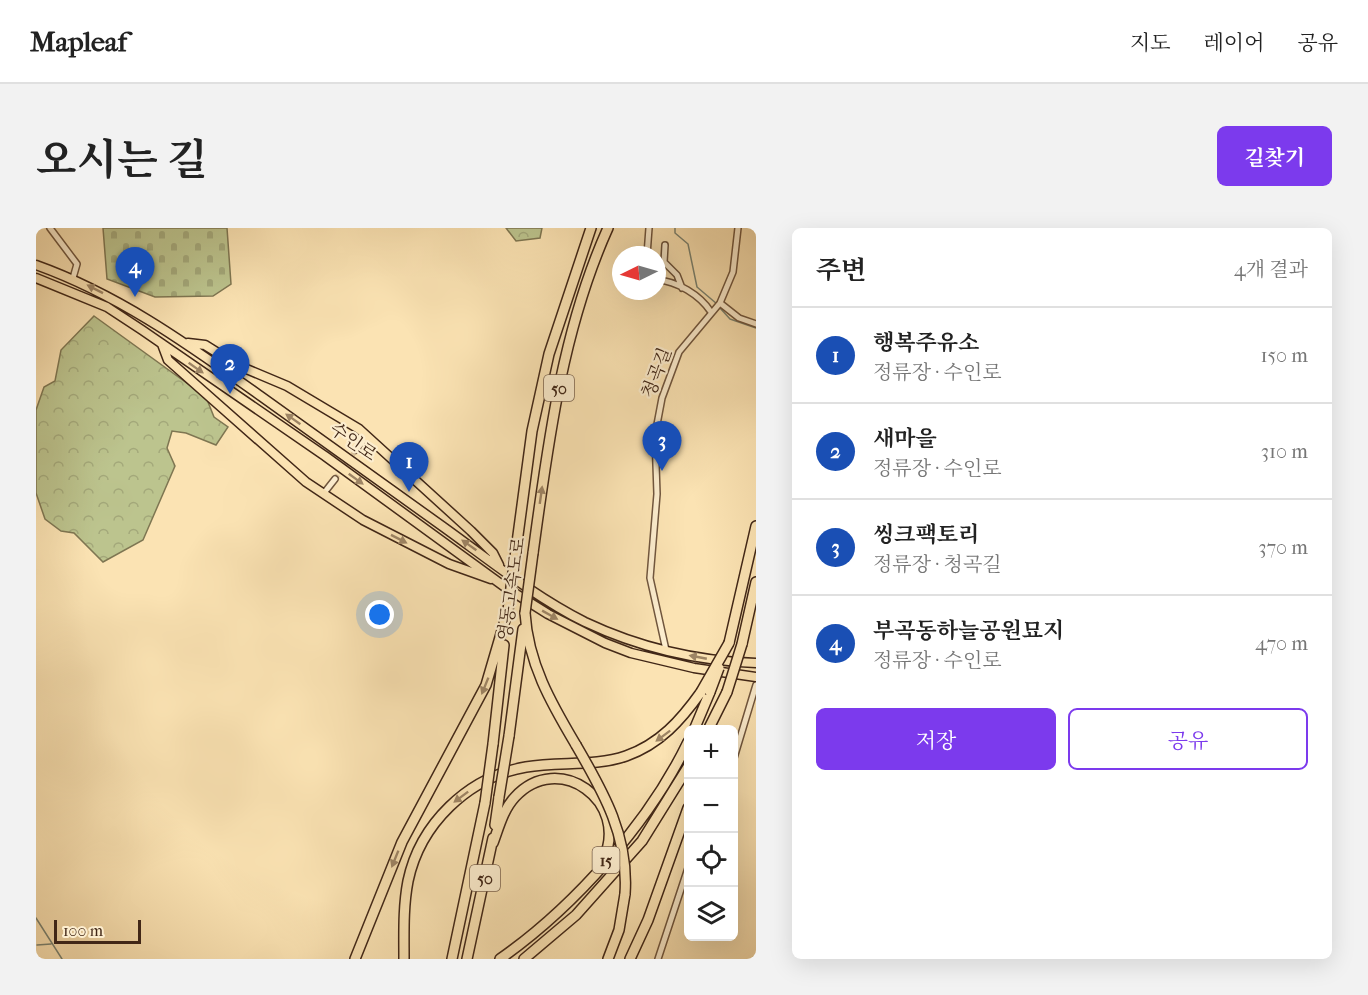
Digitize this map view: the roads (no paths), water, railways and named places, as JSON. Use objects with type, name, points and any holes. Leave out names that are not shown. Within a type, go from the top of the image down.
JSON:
[{"type":"highway","name":"영동고속도로","points":[[452,959],[485,803],[532,431],[549,354],[591,228]]},
{"type":"highway","name":"영동고속도로","points":[[467,958],[493,843],[550,434],[565,361],[586,284],[608,228]]},
{"type":"highway","points":[[695,725],[706,692],[729,643],[756,526]]},
{"type":"highway","points":[[718,725],[742,644],[756,582]]},
{"type":"highway","points":[[355,959],[402,842],[486,685],[508,610]]},
{"type":"highway","points":[[525,613],[528,638],[537,672],[549,698],[603,791],[618,826],[625,856],[625,894],[619,930],[608,959]]},
{"type":"highway","points":[[404,959],[409,880],[427,833],[447,808],[483,782],[512,770],[541,765],[605,761],[636,752],[673,728],[706,692]]},
{"type":"highway","points":[[710,725],[726,692]]},
{"type":"highway","name":"15","points":[[500,959],[558,912],[635,830],[684,749]]},
{"type":"highway","name":"15","points":[[524,959],[576,915],[642,841],[684,773]]},
{"type":"highway","points":[[493,843],[506,809],[524,788],[549,780],[570,781],[589,790],[607,815],[609,844],[598,870]]},
{"type":"highway","points":[[630,959],[648,920],[684,819]]},
{"type":"main road","name":"수인로","points":[[36,265],[73,278],[119,302],[187,343],[499,566],[553,603],[586,622],[666,650],[730,662],[756,663]]},
{"type":"main road","name":"수인로","points":[[36,278],[107,307],[326,456],[495,580],[548,614],[605,643],[632,653],[694,668],[756,677]]},
{"type":"main road","points":[[187,343],[205,345],[237,365],[287,386],[367,436],[471,531],[493,553],[499,566]]},
{"type":"main road","points":[[162,344],[168,360],[306,482],[363,520],[449,564],[495,580]]},
{"type":"street","points":[[50,228],[77,264],[73,278]]},
{"type":"street","points":[[648,246],[649,228]]},
{"type":"street","name":"청곡길","points":[[666,650],[650,578],[657,484],[655,435],[662,398],[679,352],[720,303],[733,272],[738,228]]},
{"type":"street","points":[[665,245],[664,262],[677,275],[682,288]]},
{"type":"street","points":[[666,281],[702,300],[711,312]]},
{"type":"street","points":[[720,303],[739,318],[756,324]]},
{"type":"street","points":[[356,450],[367,436]]},
{"type":"street","points":[[324,493],[335,479]]},
{"type":"street","points":[[738,745],[756,685]]},
{"type":"street","points":[[658,959],[684,880]]},
{"type":"waterway","points":[[675,228],[675,233],[688,244],[697,287],[717,304]]},
{"type":"waterway","points":[[720,308],[730,319],[756,328]]},
{"type":"waterway","points":[[36,918],[62,959]]},
{"type":"waterway","points":[[37,945],[51,944]]},
{"type":"tunnel","points":[[335,479],[356,450]]},
{"type":"place","name":"부곡동하늘공원묘지","points":[[135,297]]},
{"type":"place","name":"새마을","points":[[230,394]]},
{"type":"place","name":"씽크팩토리","points":[[662,471]]},
{"type":"place","name":"행복주유소","points":[[409,492]]}]
